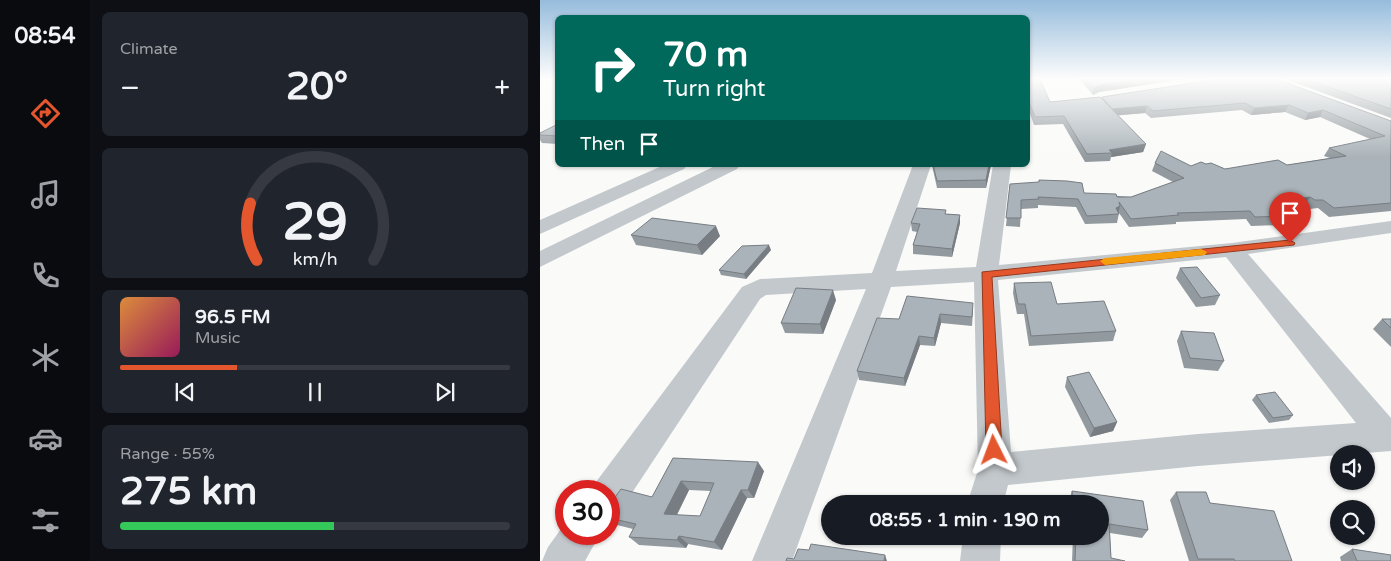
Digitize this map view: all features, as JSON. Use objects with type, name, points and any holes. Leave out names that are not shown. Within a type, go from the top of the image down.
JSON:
[{"type":"street","points":[[540,228],[674,167]]},
{"type":"street","points":[[540,260],[727,167]]},
{"type":"street","points":[[772,561],[881,281],[921,167]]},
{"type":"street","points":[[988,495],[995,470],[986,274],[1002,167]]},
{"type":"street","points":[[620,480],[751,293],[760,287],[986,274],[1165,255],[1232,250],[1391,228]]},
{"type":"street","points":[[1232,250],[1389,436]]},
{"type":"street","points":[[995,470],[1198,450],[1389,436]]},
{"type":"street","points":[[562,561],[573,545]]},
{"type":"street","points":[[980,561],[981,545]]},
{"type":"building","points":[[1030,105],[1108,105],[1146,144],[1109,150],[1112,153],[1087,154],[1064,116],[1035,117]]},
{"type":"building","points":[[1109,105],[1220,105],[1153,111],[1147,106],[1112,109]]},
{"type":"building","points":[[1249,105],[1287,105],[1254,108]]},
{"type":"building","points":[[1289,105],[1348,105],[1391,121],[1391,203],[1334,208],[1323,200],[1315,200],[1310,197],[1274,202],[1288,216],[1255,217],[1250,211],[1177,213],[1179,215],[1131,219],[1119,202],[1120,206],[1116,208],[1119,214],[1087,216],[1078,199],[1038,197],[1039,199],[1021,200],[1021,218],[1006,218],[1010,184],[1039,182],[1039,180],[1067,181],[1082,183],[1084,193],[1116,194],[1117,197],[1131,197],[1184,178],[1155,163],[1161,151],[1191,166],[1201,162],[1211,163],[1225,169],[1278,160],[1287,165],[1346,156],[1329,148],[1385,136],[1323,110],[1308,113]]},
{"type":"building","points":[[1380,105],[1391,105],[1391,109]]},
{"type":"building","points":[[555,126],[555,136],[540,135],[540,133]]},
{"type":"building","points":[[934,167],[989,167],[986,180],[937,181]]},
{"type":"building","points":[[917,208],[946,210],[945,214],[960,215],[952,249],[913,245],[920,224],[911,223]]},
{"type":"building","points":[[652,218],[716,226],[697,245],[631,235]]},
{"type":"building","points":[[769,245],[744,274],[719,270],[742,246]]},
{"type":"building","points":[[1197,267],[1220,295],[1201,298],[1180,268]]},
{"type":"building","points":[[1051,282],[1057,304],[1104,301],[1116,331],[1031,336],[1025,304],[1018,304],[1014,283]]},
{"type":"building","points":[[796,288],[833,290],[820,324],[781,323]]},
{"type":"building","points":[[907,296],[973,303],[972,317],[940,314],[934,338],[919,336],[904,378],[857,371],[877,318],[899,319]]},
{"type":"building","points":[[1382,319],[1391,319],[1391,328]]},
{"type":"building","points":[[1181,331],[1214,333],[1224,361],[1190,358]]},
{"type":"building","points":[[1089,372],[1117,422],[1094,428],[1067,377]]},
{"type":"building","points":[[1275,392],[1293,415],[1273,418],[1256,395]]},
{"type":"building","points":[[673,458],[758,462],[748,490],[741,490],[714,542],[679,536],[677,540],[629,537],[636,524],[620,520],[621,489],[652,497]],"holes":[[[681,481],[714,483],[700,516],[664,514]]]},
{"type":"building","points":[[1072,491],[1100,495],[1072,495]]},
{"type":"building","points":[[1176,492],[1206,492],[1210,503],[1274,511],[1292,561],[1198,559]]},
{"type":"building","points":[[1109,496],[1143,501],[1148,530],[1109,524]]},
{"type":"building","points":[[1109,524],[1111,558],[1125,561],[1075,561],[1076,545],[1109,545]]},
{"type":"building","points":[[811,544],[885,555],[884,561],[786,561],[787,558],[794,559],[798,549],[809,550]]},
{"type":"building","points":[[1352,549],[1391,555],[1391,561],[1357,561]]},
{"type":"slow traffic","points":[[1105,261],[1201,252]]},
{"type":"route","points":[[994,450],[986,274],[1290,243]]}]
